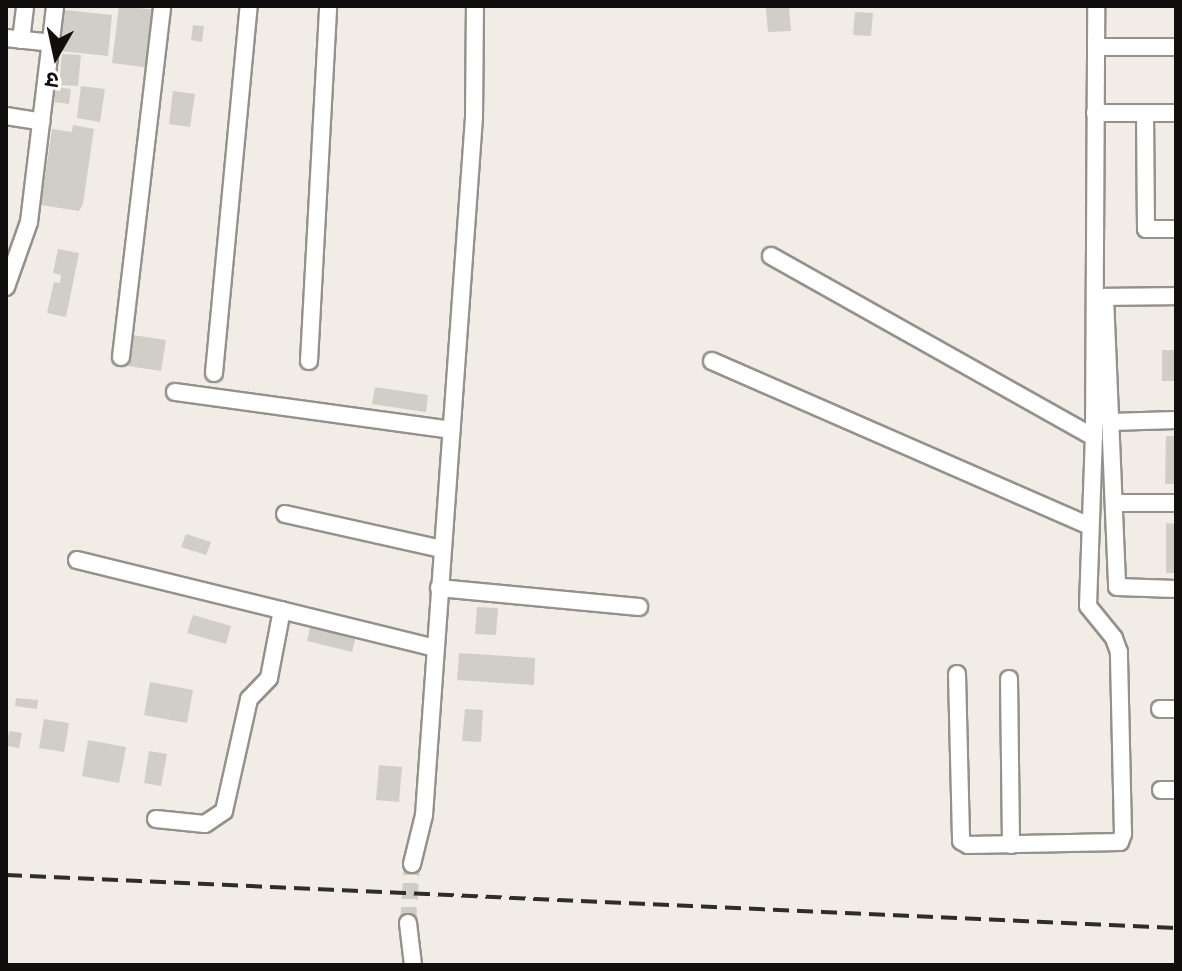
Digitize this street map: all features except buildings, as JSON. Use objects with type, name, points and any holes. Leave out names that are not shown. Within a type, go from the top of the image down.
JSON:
[{"type":"street","points":[[6,287],[29,222],[53,43],[55,6]]},
{"type":"street","points":[[121,357],[162,6]]},
{"type":"street","points":[[214,373],[249,6]]},
{"type":"street","points":[[309,361],[328,6]]},
{"type":"street","points":[[412,864],[424,815],[474,117],[475,6]]},
{"type":"street","points":[[957,674],[959,837],[968,845],[1114,845],[1122,839],[1119,652],[1114,638],[1088,606],[1094,437],[1096,6]]},
{"type":"street","points":[[25,8],[13,39],[53,43]]},
{"type":"street","points":[[1096,47],[1176,47]]},
{"type":"street","points":[[1095,113],[1176,113]]},
{"type":"street","points":[[1145,113],[1146,229],[1176,229]]},
{"type":"street","points":[[6,116],[42,122]]},
{"type":"street","points":[[771,256],[1094,437]]},
{"type":"street","points":[[1176,296],[1105,297],[1117,587],[1176,589]]},
{"type":"street","points":[[712,361],[1090,526]]},
{"type":"street","points":[[175,392],[451,430]]},
{"type":"street","points":[[1110,422],[1176,420]]},
{"type":"street","points":[[1114,503],[1176,503]]},
{"type":"street","points":[[285,514],[442,549]]},
{"type":"street","points":[[77,560],[434,648]]},
{"type":"street","points":[[439,588],[639,607]]},
{"type":"street","points":[[156,819],[205,824],[224,811],[249,699],[269,678],[282,610]]},
{"type":"street","points":[[1009,679],[1011,845]]},
{"type":"street","points":[[408,923],[413,965]]},
{"type":"tunnel","points":[[408,923],[412,864]]},
{"type":"railway","points":[[6,875],[1176,928]]}]
